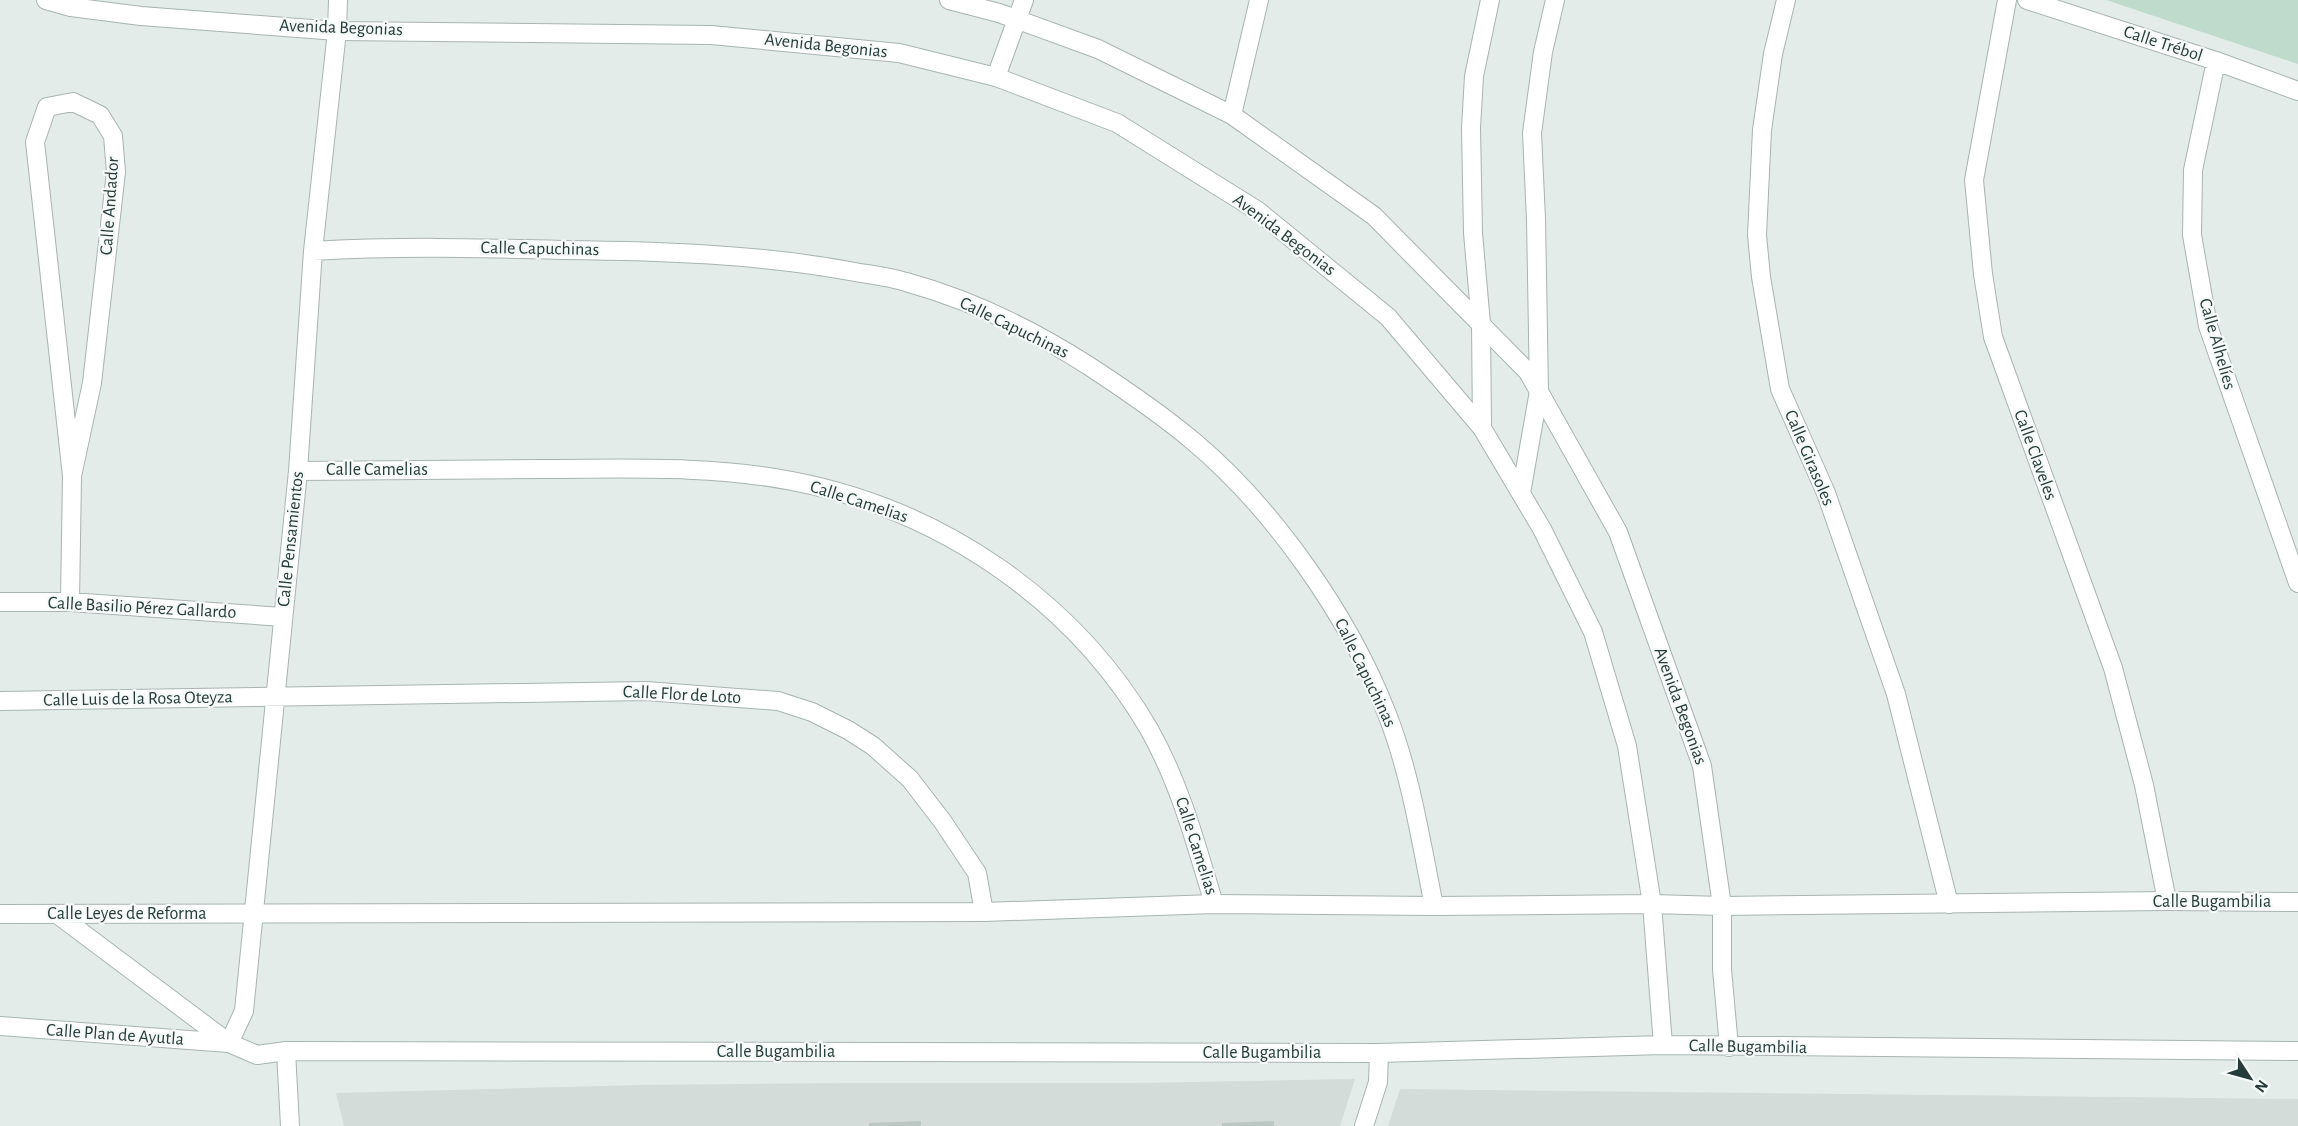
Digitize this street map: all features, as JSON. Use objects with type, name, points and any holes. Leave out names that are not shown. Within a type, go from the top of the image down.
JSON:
[{"type":"street","name":"Avenida Begonias","points":[[46,0],[71,8],[141,16],[337,31],[711,35],[899,53],[996,78],[1117,123],[1258,211],[1388,317],[1482,428],[1542,529],[1593,632],[1627,746],[1652,904],[1664,1046]]},
{"type":"street","name":"Calle Pensamientos","points":[[229,1043],[244,1011],[255,915],[298,471],[313,250],[337,31],[338,0]]},
{"type":"street","name":"Avenida Begonias","points":[[949,0],[1017,20],[1098,49],[1232,115],[1374,216],[1429,269],[1528,372],[1618,532],[1702,765],[1722,906],[1722,969],[1729,1047]]},
{"type":"street","points":[[996,78],[1024,0]]},
{"type":"street","points":[[1232,115],[1259,0]]},
{"type":"street","points":[[1482,428],[1481,324],[1473,233],[1471,128],[1474,76],[1490,0]]},
{"type":"street","name":"Avenida Begonias","points":[[1521,494],[1539,392],[1532,133],[1543,52],[1555,0]]},
{"type":"street","name":"Calle Girasoles","points":[[1786,0],[1773,54],[1762,130],[1757,234],[1761,277],[1780,389],[1826,493],[1896,694],[1949,904]]},
{"type":"street","name":"Calle Claveles","points":[[2007,0],[1974,180],[1983,274],[1993,337],[2113,668],[2144,785],[2167,901]]},
{"type":"street","name":"Calle Trébol","points":[[2027,0],[2216,61],[2298,91]]},
{"type":"street","name":"Calle Alhelíes","points":[[2216,61],[2193,170],[2192,235],[2208,326],[2298,583]]},
{"type":"street","name":"Calle Andador","points":[[70,602],[72,476],[35,142],[47,107],[73,102],[100,115],[113,136],[116,172],[92,383],[72,476]]},
{"type":"street","name":"Calle Capuchinas","points":[[313,250],[430,248],[614,250],[766,258],[905,282],[1000,317],[1051,341],[1149,406],[1194,441],[1254,498],[1328,599],[1387,712],[1397,742],[1420,835],[1434,906]]},
{"type":"street","name":"Calle Camelias","points":[[298,471],[626,469],[724,471],[791,480],[830,490],[910,517],[979,553],[1025,588],[1091,648],[1149,729],[1169,768],[1184,804],[1214,904]]},
{"type":"street","name":"Calle Basilio Pérez Gallardo","points":[[0,602],[70,602],[284,617]]},
{"type":"street","name":"Calle Flor de Loto","points":[[276,697],[646,692],[778,701],[812,711],[873,746],[910,779],[943,822],[976,873],[984,912]]},
{"type":"street","name":"Calle Luis de la Rosa Oteyza","points":[[0,701],[276,697]]},
{"type":"street","name":"Calle Bugambilia","points":[[255,915],[984,912],[1214,904],[1722,906],[2167,901],[2298,902]]},
{"type":"street","name":"Calle Leyes de Reforma","points":[[0,914],[255,915]]},
{"type":"street","points":[[57,914],[229,1043]]},
{"type":"street","name":"Calle Plan de Ayutla","points":[[0,1026],[229,1043]]},
{"type":"street","name":"Calle Bugambilia","points":[[229,1043],[257,1055],[286,1051],[1379,1053],[1664,1046],[2298,1051]]},
{"type":"street","points":[[286,1051],[290,1126]]},
{"type":"street","points":[[1364,1126],[1378,1082],[1379,1053]]},
{"type":"shaded area","points":[[1355,1079],[1340,1126],[344,1126],[336,1093],[638,1085],[1140,1083]]},
{"type":"shaded area","points":[[1400,1089],[2298,1099],[2298,1126],[1388,1126]]},
{"type":"green space","points":[[2106,0],[2298,0],[2298,64]]},
{"type":"building","points":[[921,1121],[921,1126],[869,1126],[869,1123]]},
{"type":"building","points":[[1274,1121],[1274,1126],[1222,1126],[1222,1123]]}]
